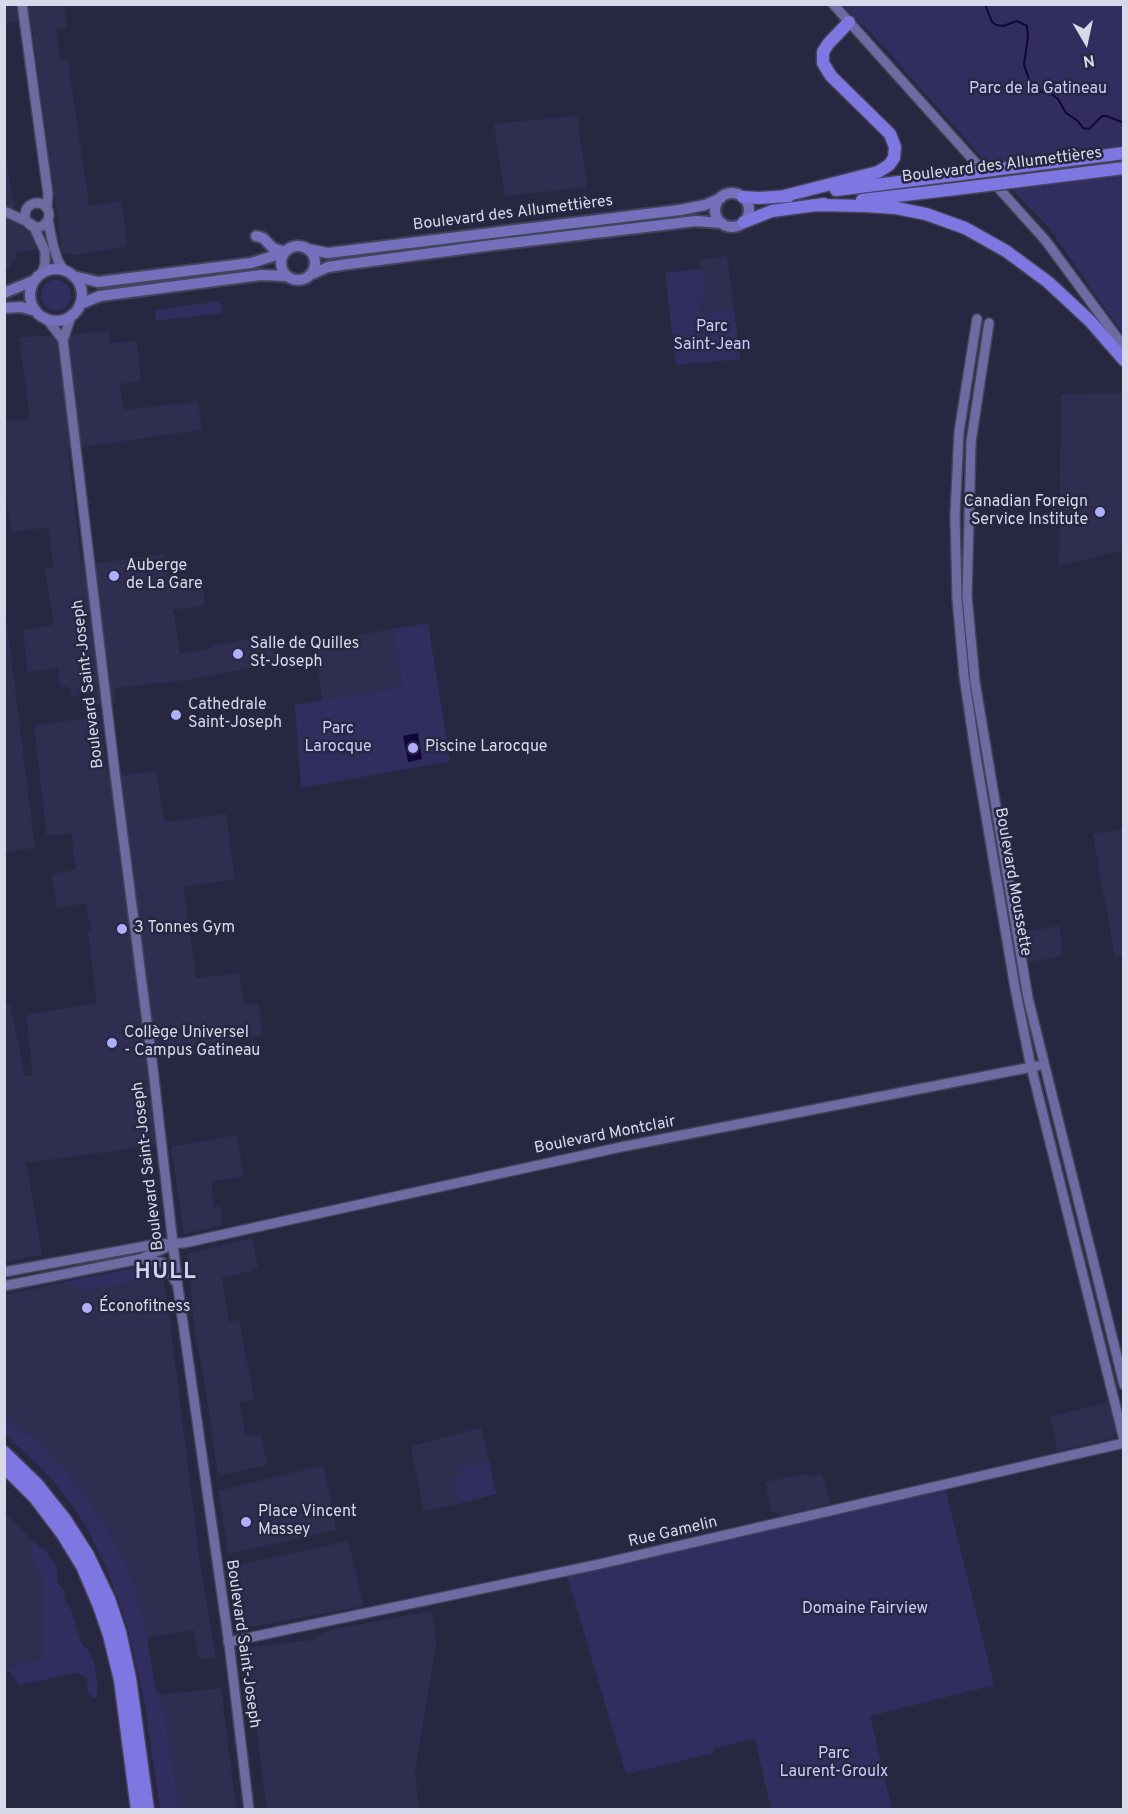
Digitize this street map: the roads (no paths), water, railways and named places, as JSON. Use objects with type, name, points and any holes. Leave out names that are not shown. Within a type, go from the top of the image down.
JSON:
[{"type":"highway","points":[[783,196],[878,172],[889,165],[894,158],[895,147],[890,134],[831,76],[824,66],[823,52],[849,21]]},
{"type":"highway","name":"Boulevard des Allumettières","points":[[743,197],[783,196],[1124,153]]},
{"type":"highway","name":"Boulevard des Allumettières","points":[[744,222],[772,211],[1124,168]]},
{"type":"highway","points":[[817,205],[896,208],[926,214],[965,228],[1006,252],[1048,282],[1090,321],[1124,360]]},
{"type":"highway","points":[[4,1452],[37,1484],[69,1524],[109,1599],[130,1678],[148,1809]]},
{"type":"highway","points":[[4,1467],[35,1498],[63,1535],[82,1566],[99,1606],[120,1680],[137,1809]]},
{"type":"main road","points":[[733,193],[743,197],[749,209],[744,222],[731,227],[722,223],[716,214],[717,202],[733,193]]},
{"type":"main road","name":"Boulevard des Allumettières","points":[[308,249],[328,253],[601,220],[693,207],[721,198]]},
{"type":"main road","name":"Boulevard des Allumettières","points":[[312,274],[328,267],[481,247],[696,221],[722,223]]},
{"type":"main road","points":[[256,236],[262,238],[273,248],[284,252]]},
{"type":"main road","points":[[4,293],[52,269],[98,282],[251,263],[297,246],[308,249],[315,261],[312,274],[297,281],[285,276],[261,275],[100,296],[80,304],[72,314],[60,320],[46,318],[36,311],[21,307],[4,308]]},
{"type":"main road","points":[[284,252],[280,267],[285,276]]},
{"type":"main road","points":[[68,273],[81,287],[80,304]]},
{"type":"main road","points":[[36,311],[30,296],[38,277]]},
{"type":"street","points":[[22,4],[48,194],[48,220],[52,245],[58,261],[68,273]]},
{"type":"street","points":[[833,4],[1046,241],[1124,346]]},
{"type":"street","points":[[38,277],[45,263],[45,251],[26,213],[40,196],[45,183]]},
{"type":"street","points":[[5,211],[38,203],[47,207]]},
{"type":"street","points":[[5,211],[32,224],[43,225],[48,220]]},
{"type":"street","name":"Boulevard Saint-Joseph","points":[[72,314],[63,340],[178,1288],[249,1809]]},
{"type":"street","points":[[46,318],[63,340]]},
{"type":"street","name":"Boulevard Moussette","points":[[976,319],[959,432],[955,522],[957,598],[964,670],[976,757],[1015,988],[1031,1067],[1124,1442]]},
{"type":"street","name":"Boulevard Moussette","points":[[989,323],[971,442],[967,596],[975,682],[1025,986],[1124,1385]]},
{"type":"street","name":"Boulevard Montclair","points":[[4,1287],[140,1259],[174,1244],[621,1147],[1043,1065]]},
{"type":"street","name":"Boulevard Montclair","points":[[4,1272],[157,1244],[174,1244]]},
{"type":"street","points":[[140,1259],[163,1263],[171,1272],[178,1288]]},
{"type":"street","name":"Rue Gamelin","points":[[228,1642],[600,1564],[1124,1442]]},
{"type":"waterway","points":[[985,4],[992,22],[996,25],[1003,26],[1017,21],[1027,26],[1024,65],[1029,79],[1039,91],[1058,99],[1066,113],[1078,121],[1083,128],[1089,129],[1102,116],[1124,123]]},
{"type":"waterway","points":[[1124,188],[1124,196]]},
{"type":"place","name":"Canadian Foreign Service Institute","points":[[1100,512]]},
{"type":"place","name":"Auberge de La Gare","points":[[114,576]]},
{"type":"place","name":"Salle de Quilles St-Joseph","points":[[238,654]]},
{"type":"place","name":"Cathedrale Saint-Joseph","points":[[176,715]]},
{"type":"place","name":"Piscine Larocque","points":[[413,748]]},
{"type":"place","name":"3 Tonnes Gym","points":[[122,929]]},
{"type":"place","name":"Collège Universel - Campus Gatineau","points":[[112,1043]]},
{"type":"place","name":"Éconofitness","points":[[87,1308]]},
{"type":"place","name":"Place Vincent Massey","points":[[246,1522]]},
{"type":"district","name":"HULL","points":[[166,1274]]},
{"type":"park label","name":"Parc de la Gatineau","points":[[1038,90]]},
{"type":"park label","name":"Parc Saint-Jean","points":[[712,337]]},
{"type":"park label","name":"Parc Larocque","points":[[338,739]]},
{"type":"park label","name":"Domaine Fairview","points":[[865,1610]]},
{"type":"park label","name":"Parc Laurent-Groulx","points":[[834,1764]]}]
